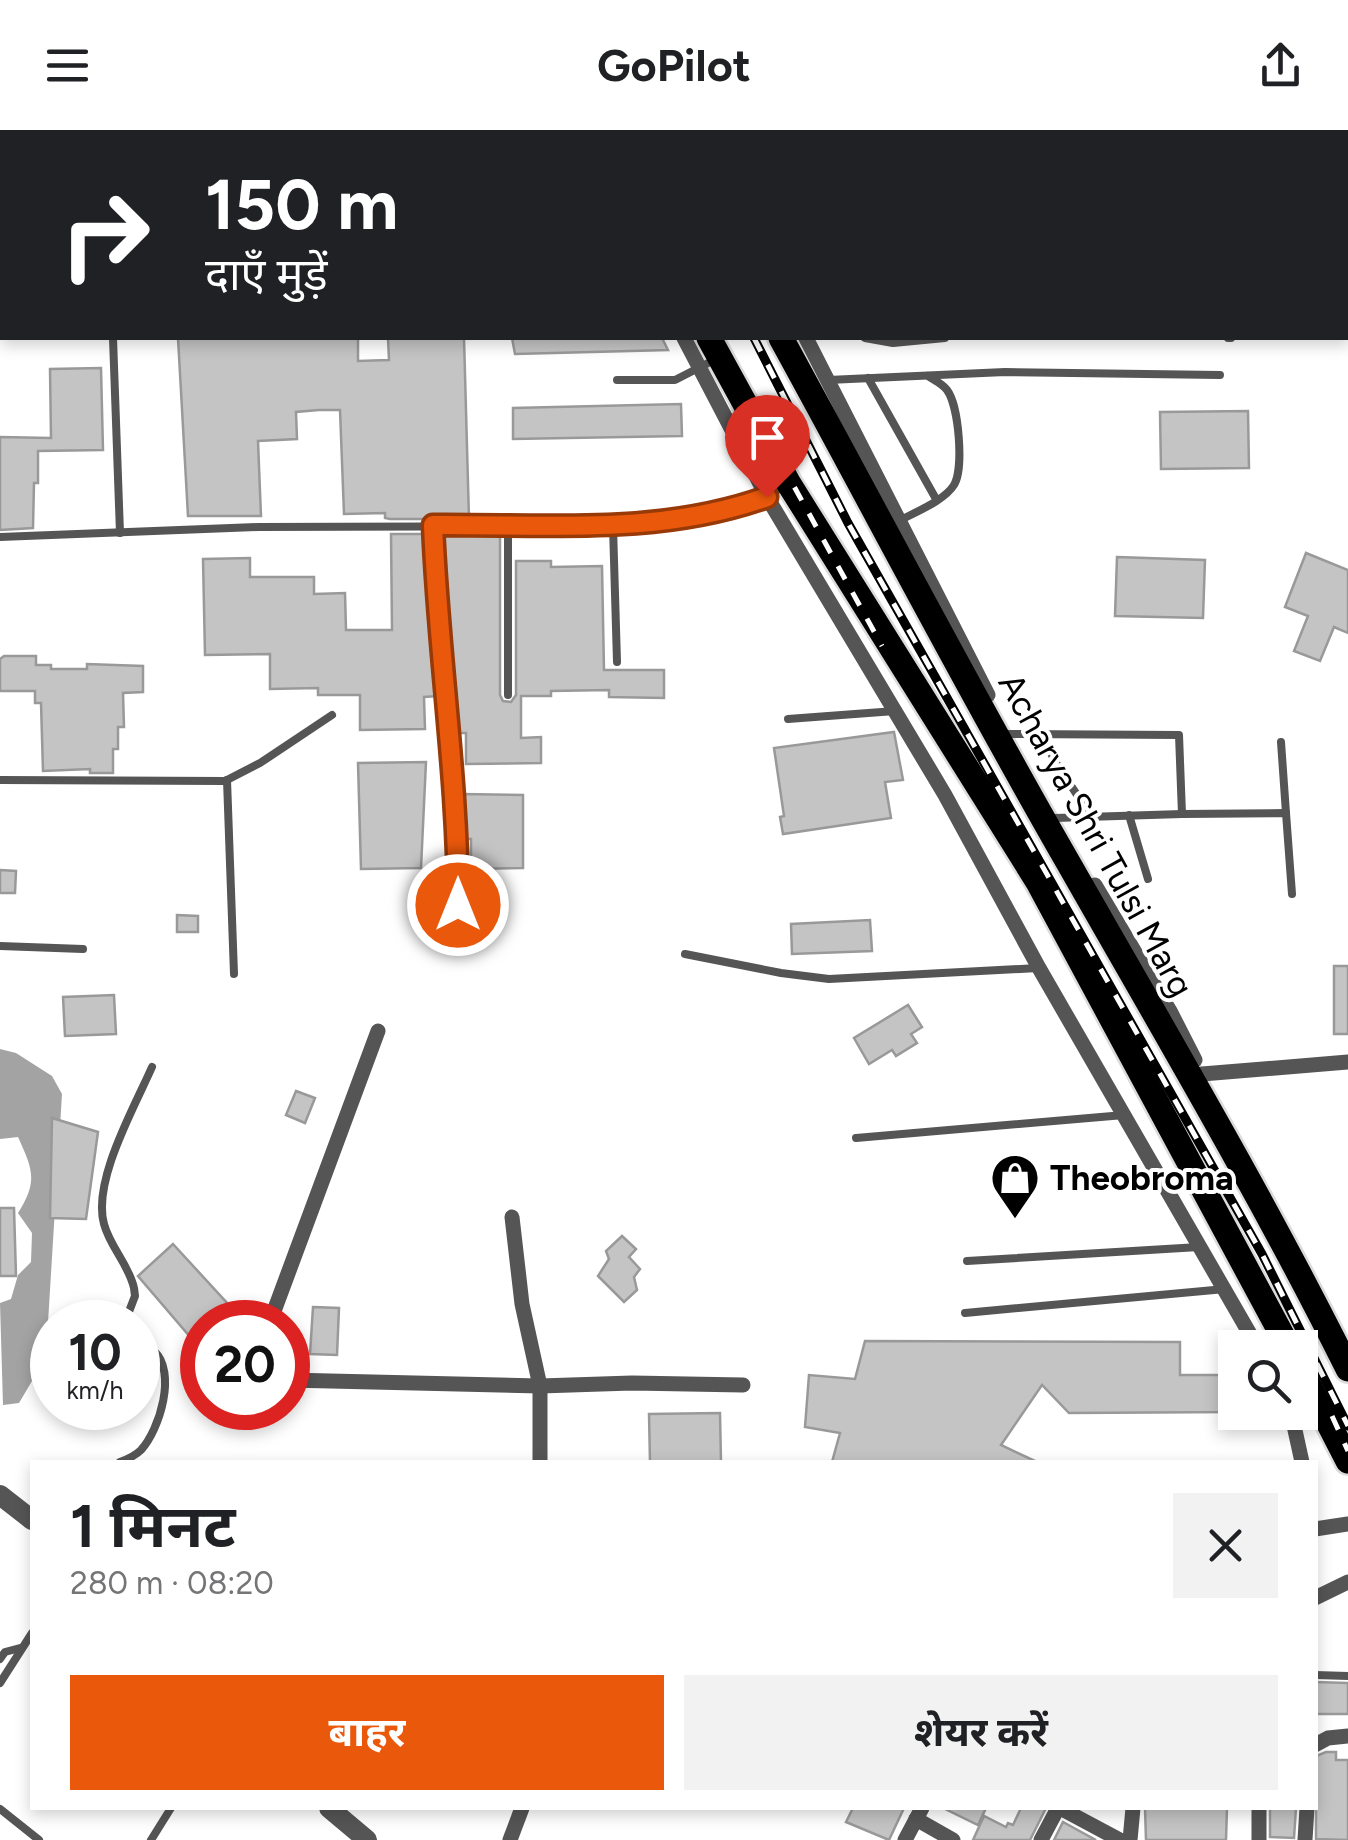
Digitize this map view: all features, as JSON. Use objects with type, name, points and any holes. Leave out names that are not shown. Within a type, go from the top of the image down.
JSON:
[{"type":"highway","name":"Acharya Shri Tulsi Marg","points":[[782,340],[1067,862],[1166,1030],[1299,1271],[1348,1369]]},
{"type":"highway","name":"Acharya Shri Tulsi Marg","points":[[710,355],[778,491],[1038,882],[1279,1330]]},
{"type":"highway","points":[[1318,1401],[1346,1452]]},
{"type":"street","points":[[687,340],[710,355]]},
{"type":"street","points":[[807,340],[1008,734],[1170,1011],[1348,1345]]},
{"type":"street","points":[[778,491],[1038,968],[1248,1330]]},
{"type":"street","points":[[278,1300],[378,1030]]},
{"type":"street","points":[[1202,1074],[1348,1062]]},
{"type":"street","points":[[512,1216],[522,1304],[540,1386],[540,1460]]},
{"type":"street","points":[[310,1381],[540,1386],[632,1382],[743,1385]]},
{"type":"street","points":[[1294,1430],[1302,1460]]},
{"type":"street","points":[[0,1495],[30,1518]]},
{"type":"street","points":[[1318,1524],[1348,1524]]},
{"type":"street","points":[[1318,1597],[1348,1582]]},
{"type":"street","points":[[1318,1743],[1348,1736]]},
{"type":"street","points":[[331,1810],[367,1840]]},
{"type":"street","points":[[510,1840],[521,1810]]},
{"type":"street","points":[[1041,1840],[1058,1810]]},
{"type":"street","points":[[1063,1810],[1120,1840]]},
{"type":"street","points":[[1130,1840],[1133,1810]]},
{"type":"street","points":[[1259,1810],[1259,1840]]},
{"type":"street","points":[[1305,1840],[1307,1810]]},
{"type":"street","points":[[905,1840],[919,1814],[954,1840]]},
{"type":"lane","points":[[113,340],[120,533]]},
{"type":"lane","points":[[876,340],[924,340]]},
{"type":"lane","points":[[617,380],[676,380],[710,355]]},
{"type":"lane","points":[[828,380],[1005,372],[1220,375]]},
{"type":"lane","points":[[900,521],[955,484],[960,464],[954,405],[946,388],[928,376]]},
{"type":"lane","points":[[868,378],[936,499]]},
{"type":"lane","points":[[0,537],[258,526],[613,526],[738,508],[778,491]]},
{"type":"lane","points":[[508,524],[508,694]]},
{"type":"lane","points":[[433,525],[451,752],[458,905]]},
{"type":"lane","points":[[613,526],[617,662]]},
{"type":"lane","points":[[788,719],[895,711]]},
{"type":"lane","points":[[0,780],[226,780],[260,764],[332,715]]},
{"type":"lane","points":[[1008,734],[1180,735],[1182,814]]},
{"type":"lane","points":[[1041,734],[1091,816]]},
{"type":"lane","points":[[1280,742],[1292,894]]},
{"type":"lane","points":[[226,780],[234,974]]},
{"type":"lane","points":[[1055,818],[1286,813]]},
{"type":"lane","points":[[1129,815],[1148,879]]},
{"type":"lane","points":[[0,946],[84,948]]},
{"type":"lane","points":[[685,954],[829,979],[1038,968]]},
{"type":"lane","points":[[130,1300],[134,1288],[104,1227],[102,1200],[114,1156],[152,1067]]},
{"type":"lane","points":[[856,1138],[1124,1115]]},
{"type":"lane","points":[[967,1261],[1199,1247]]},
{"type":"lane","points":[[965,1314],[1225,1289]]},
{"type":"lane","points":[[160,1358],[164,1387],[160,1413]]},
{"type":"lane","points":[[123,1460],[142,1449],[152,1430]]},
{"type":"lane","points":[[0,1684],[30,1636]]},
{"type":"lane","points":[[0,1659],[6,1652],[20,1648]]},
{"type":"lane","points":[[1318,1675],[1348,1676]]},
{"type":"lane","points":[[0,1808],[38,1840]]},
{"type":"lane","points":[[151,1840],[170,1810]]},
{"type":"shaded area","points":[[0,1049],[16,1053],[52,1076],[62,1094],[49,1300],[30,1300],[30,1384],[19,1403],[3,1405],[0,1303],[11,1299],[18,1275],[31,1262],[32,1233],[18,1213],[31,1184],[27,1158],[18,1137],[0,1139]]},
{"type":"building","points":[[178,340],[358,340],[358,361],[389,360],[388,340],[464,340],[469,519],[390,519],[385,518],[385,513],[344,514],[340,410],[296,412],[297,439],[258,441],[261,516],[188,516]]},
{"type":"building","points":[[512,340],[663,340],[668,350],[515,354]]},
{"type":"building","points":[[101,368],[103,450],[38,451],[33,528],[0,530],[0,437],[51,438],[50,369]]},
{"type":"building","points":[[681,404],[682,436],[513,439],[513,408]]},
{"type":"building","points":[[1248,411],[1249,468],[1161,469],[1160,412]]},
{"type":"building","points":[[391,534],[426,534],[438,696],[424,697],[425,729],[360,730],[360,695],[318,695],[318,688],[270,689],[270,654],[205,655],[203,559],[250,558],[250,577],[314,577],[314,594],[345,593],[346,630],[392,630]]},
{"type":"building","points":[[441,534],[500,534],[503,701],[511,702],[516,695],[516,561],[551,561],[551,567],[602,566],[604,670],[664,670],[664,698],[609,697],[609,690],[521,696],[521,738],[541,737],[541,763],[466,764],[466,733],[456,733]]},
{"type":"building","points":[[1306,553],[1348,570],[1348,633],[1334,627],[1320,661],[1294,651],[1308,616],[1285,607]]},
{"type":"building","points":[[1117,557],[1205,560],[1203,618],[1115,616]]},
{"type":"building","points":[[36,656],[36,665],[51,665],[51,669],[87,669],[87,664],[143,666],[143,692],[123,693],[124,727],[118,727],[113,773],[90,773],[90,769],[43,771],[41,703],[35,703],[35,691],[0,691],[0,659]]},
{"type":"building","points":[[894,732],[903,780],[885,782],[891,818],[783,834],[774,748]]},
{"type":"building","points":[[426,762],[421,868],[361,869],[358,763]]},
{"type":"building","points":[[461,794],[523,795],[523,868],[471,869],[471,839],[463,839]]},
{"type":"building","points":[[0,870],[16,871],[15,893],[0,893]]},
{"type":"building","points":[[177,915],[198,916],[198,932],[177,932]]},
{"type":"building","points":[[870,920],[872,951],[792,954],[791,924]]},
{"type":"building","points":[[1334,966],[1348,966],[1348,1034],[1334,1034]]},
{"type":"building","points":[[114,995],[116,1034],[65,1036],[63,997]]},
{"type":"building","points":[[908,1005],[922,1027],[911,1034],[917,1043],[896,1056],[892,1050],[869,1064],[854,1038]]},
{"type":"building","points":[[296,1091],[315,1098],[305,1123],[286,1115]]},
{"type":"building","points":[[52,1118],[98,1132],[86,1219],[50,1218]]},
{"type":"building","points":[[0,1208],[14,1208],[16,1276],[0,1276]]},
{"type":"building","points":[[622,1236],[636,1249],[629,1257],[640,1269],[634,1277],[637,1290],[624,1302],[598,1276],[609,1259],[606,1251]]},
{"type":"building","points":[[173,1244],[224,1300],[180,1300],[180,1325],[138,1276]]},
{"type":"building","points":[[313,1307],[339,1308],[337,1355],[310,1354]]},
{"type":"building","points":[[865,1341],[1180,1342],[1180,1375],[1218,1375],[1218,1412],[1069,1413],[1042,1385],[1001,1445],[1033,1460],[833,1460],[840,1433],[805,1427],[809,1375],[855,1379]]},
{"type":"building","points":[[720,1413],[721,1460],[650,1460],[649,1414]]},
{"type":"building","points":[[1318,1682],[1348,1683],[1348,1714],[1318,1714]]},
{"type":"building","points":[[1336,1752],[1336,1760],[1348,1760],[1348,1840],[1316,1839],[1318,1755]]},
{"type":"building","points":[[852,1810],[903,1810],[889,1840],[846,1822]]},
{"type":"building","points":[[947,1810],[985,1810],[978,1825]]},
{"type":"building","points":[[1020,1810],[1045,1810],[1030,1840],[973,1840],[984,1816],[1006,1827],[1008,1823],[1013,1825]]},
{"type":"building","points":[[1145,1810],[1227,1810],[1226,1840],[1146,1840]]},
{"type":"building","points":[[1270,1810],[1296,1810],[1294,1838],[1270,1837]]},
{"type":"building","points":[[1063,1822],[1096,1840],[1054,1840]]},
{"type":"railway","points":[[755,340],[848,523],[1262,1254],[1348,1426]]},
{"type":"railway","points":[[780,461],[882,646]]},
{"type":"railway","points":[[1332,1416],[1348,1451]]},
{"type":"place","name":"Theobroma","points":[[1015,1220]]},
{"type":"route","points":[[458,905],[451,752],[433,525],[613,526],[738,508],[767,497]]}]
